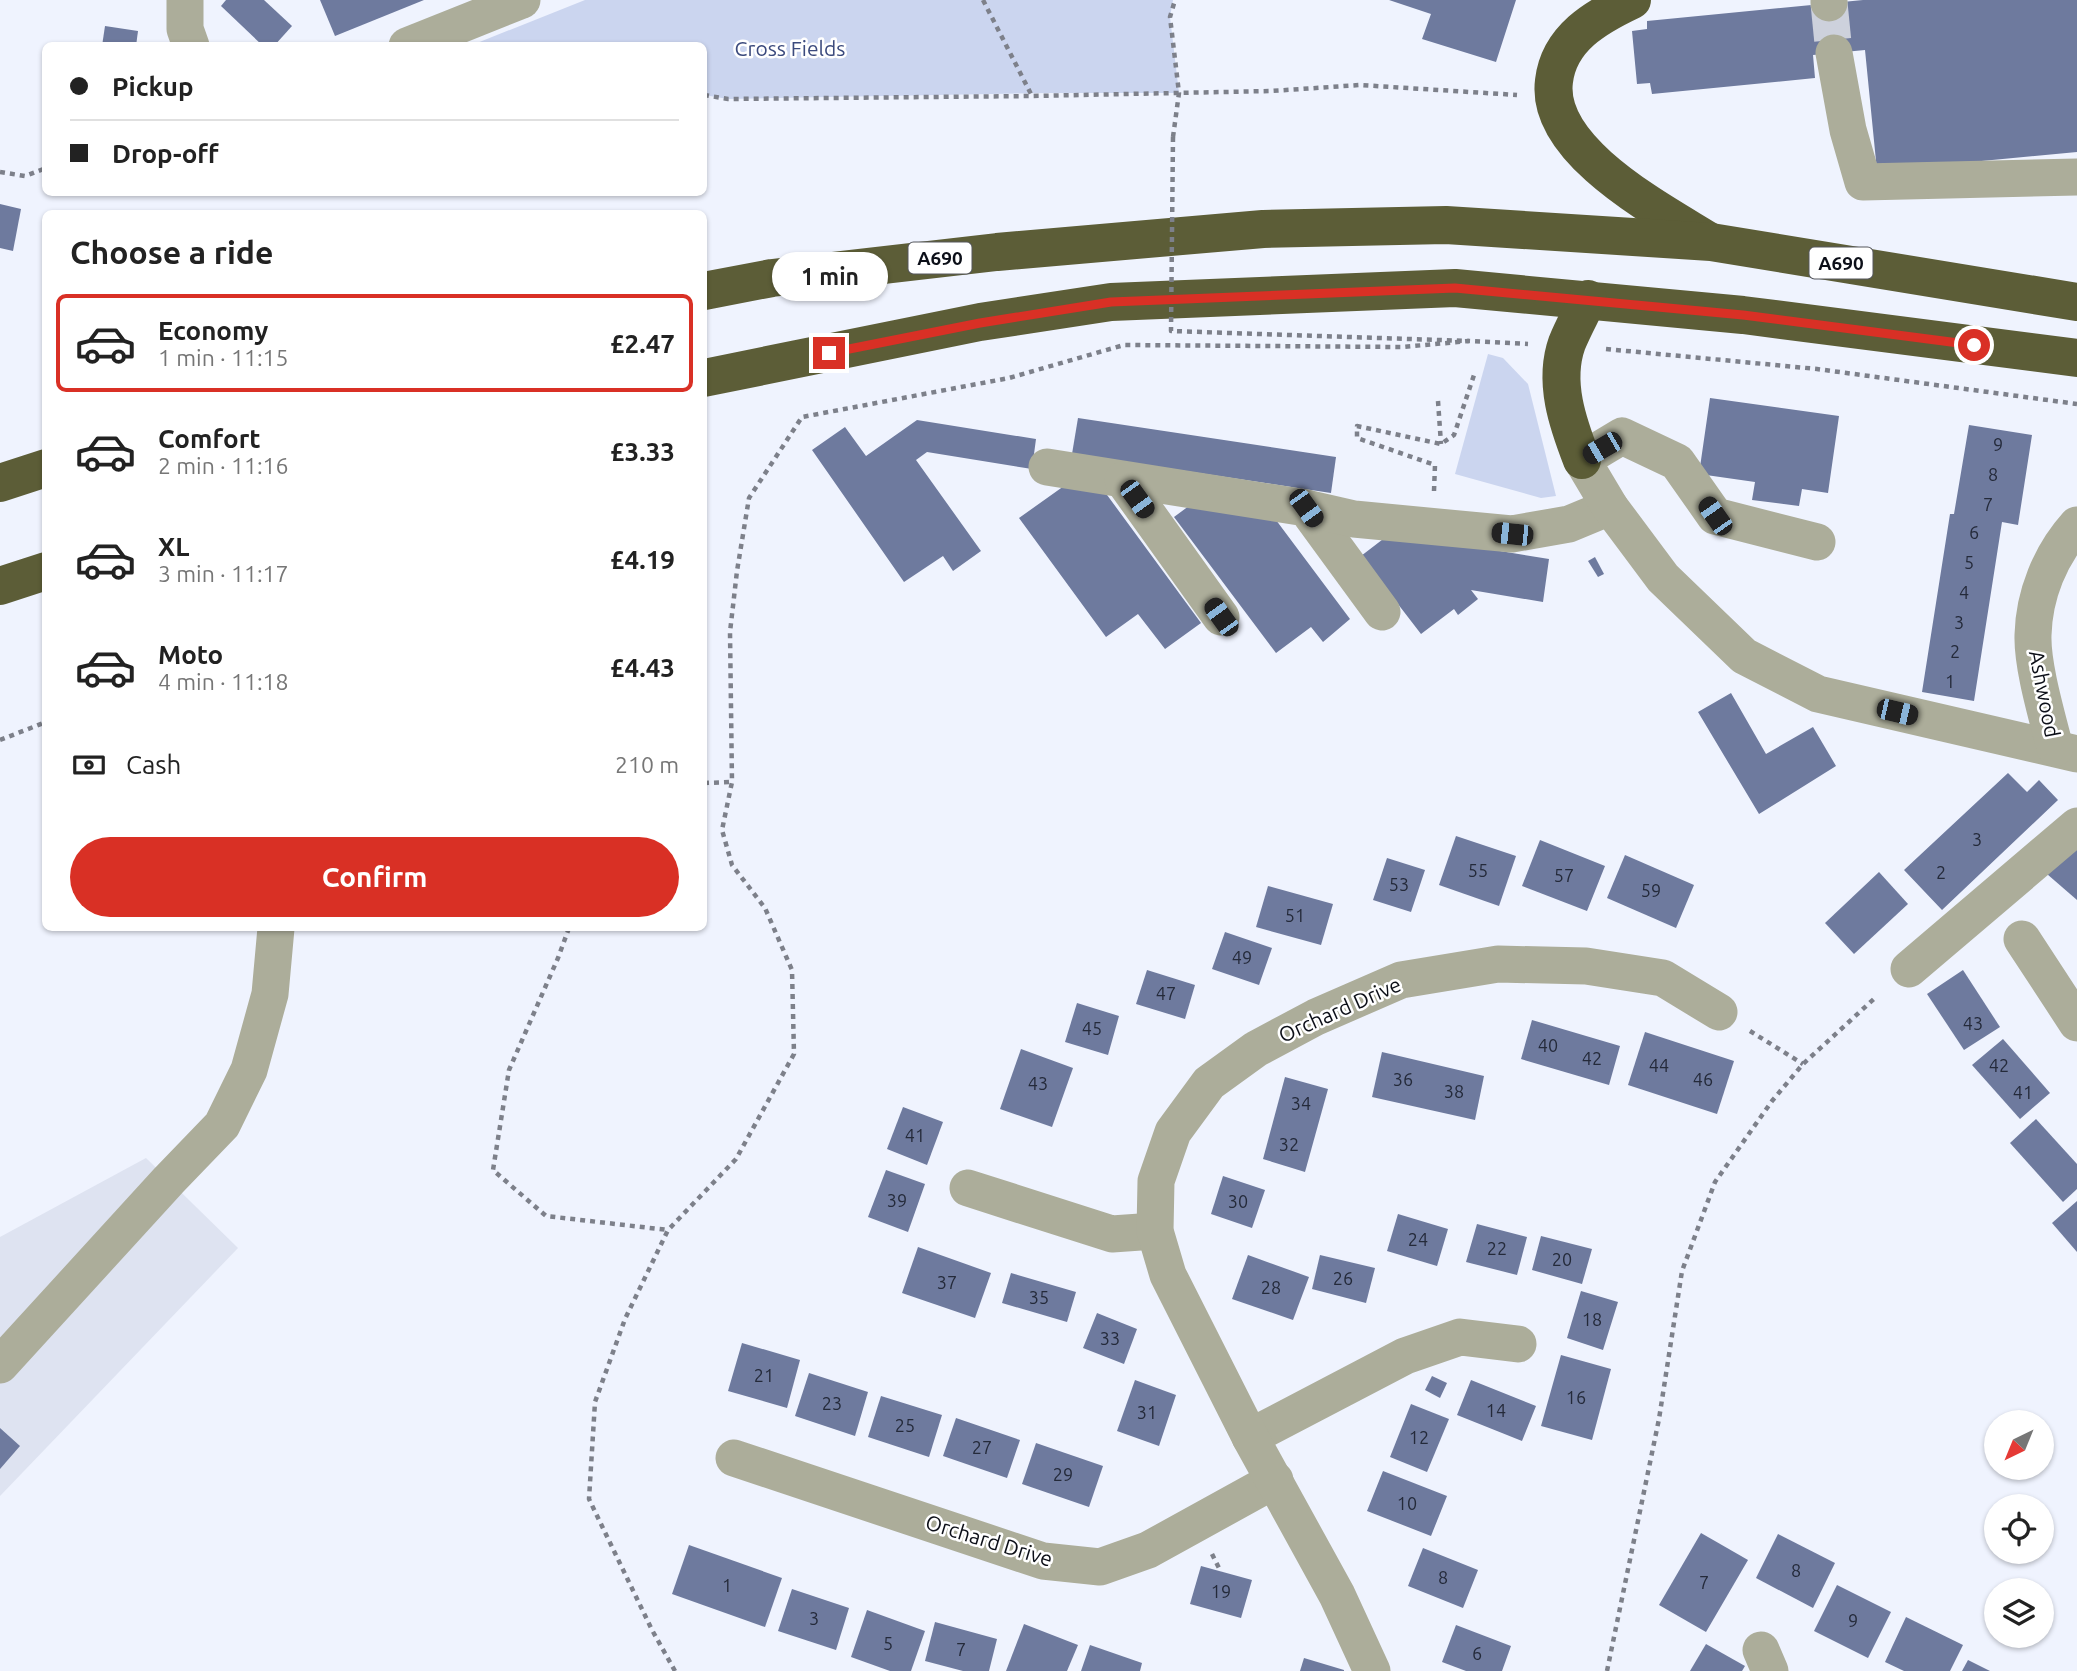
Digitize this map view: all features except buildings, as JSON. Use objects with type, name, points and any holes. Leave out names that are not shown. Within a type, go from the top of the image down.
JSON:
[{"type":"highway","points":[[1632,0],[1582,29],[1563,49],[1555,71],[1552,95],[1558,115],[1567,133],[1602,168],[1642,199],[1712,242]]},
{"type":"highway","name":"A690","points":[[707,290],[772,278],[997,252],[1263,229],[1446,226],[1712,242],[2077,302]]},
{"type":"highway","points":[[707,377],[980,323],[1111,302],[1455,288],[1743,315],[2077,358]]},
{"type":"highway","points":[[1582,460],[1565,416],[1562,377],[1566,345],[1588,299]]},
{"type":"highway","points":[[0,483],[42,469]]},
{"type":"highway","points":[[0,586],[42,572]]},
{"type":"street","points":[[185,0],[185,29],[190,42]]},
{"type":"street","points":[[417,42],[522,0]]},
{"type":"street","points":[[1834,53],[1848,130],[1863,182],[2077,177]]},
{"type":"street","points":[[1817,542],[1715,516],[1677,462],[1622,436],[1582,460],[1611,507],[1663,578],[1744,656],[1818,694],[2066,751]]},
{"type":"street","points":[[1047,467],[1306,508],[1354,519],[1512,534],[1569,524],[1611,507]]},
{"type":"street","points":[[1124,480],[1221,617]]},
{"type":"street","points":[[1306,508],[1382,612]]},
{"type":"street","name":"Ashwood","points":[[2066,751],[2039,681],[2033,635],[2042,582],[2067,537],[2077,525]]},
{"type":"street","points":[[1909,969],[2077,826]]},
{"type":"street","points":[[0,1365],[222,1125],[249,1070],[270,994],[276,931]]},
{"type":"street","points":[[2022,939],[2077,1023]]},
{"type":"street","name":"Orchard Drive","points":[[1372,1671],[1337,1595],[1250,1437],[1167,1275],[1155,1231],[1156,1181],[1173,1132],[1209,1083],[1256,1049],[1317,1017],[1401,980],[1498,964],[1586,966],[1664,978],[1719,1012]]},
{"type":"street","points":[[968,1188],[1112,1234],[1155,1231]]},
{"type":"street","points":[[1250,1437],[1405,1356],[1460,1338],[1518,1343]]},
{"type":"street","name":"Orchard Drive","points":[[734,1458],[1044,1561],[1100,1567],[1148,1549],[1275,1480]]},
{"type":"path","points":[[983,0],[1032,96]]},
{"type":"path","points":[[1175,0],[1170,16],[1179,93],[1173,137],[1171,331],[1566,345],[1816,369],[2077,404]]},
{"type":"path","points":[[707,95],[729,99],[1032,96],[1360,85],[1552,95]]},
{"type":"path","points":[[0,172],[25,176],[42,170]]},
{"type":"path","points":[[675,1671],[652,1630],[589,1499],[595,1402],[625,1319],[668,1230],[736,1159],[794,1054],[792,970],[765,908],[732,865],[722,830],[732,782],[730,632],[749,498],[802,417],[1009,378],[1124,345],[1402,347],[1469,341]]},
{"type":"path","points":[[1432,526],[1435,465],[1357,438],[1357,426],[1441,444],[1454,435],[1474,375]]},
{"type":"path","points":[[1438,401],[1441,444]]},
{"type":"path","points":[[0,740],[42,724]]},
{"type":"path","points":[[707,783],[732,782]]},
{"type":"path","points":[[568,931],[509,1070],[493,1170],[546,1216],[668,1230]]},
{"type":"path","points":[[1607,1671],[1659,1419],[1682,1271],[1715,1182],[1772,1101],[1803,1064],[1876,997]]},
{"type":"path","points":[[1719,1012],[1803,1064]]},
{"type":"shaded area","points":[[146,1158],[238,1248],[0,1496],[0,1237]]},
{"type":"green space","name":"Cross Fields","points":[[585,0],[1173,0],[1170,17],[1179,93],[728,99],[707,96],[707,42],[480,42]]},
{"type":"green space","points":[[1488,354],[1503,358],[1528,384],[1556,496],[1541,498],[1455,474]]},
{"type":"tunnel","points":[[1829,3],[1834,53]]},
{"type":"route","points":[[829,353],[980,323],[1111,302],[1455,288],[1743,315],[1974,345]]}]
